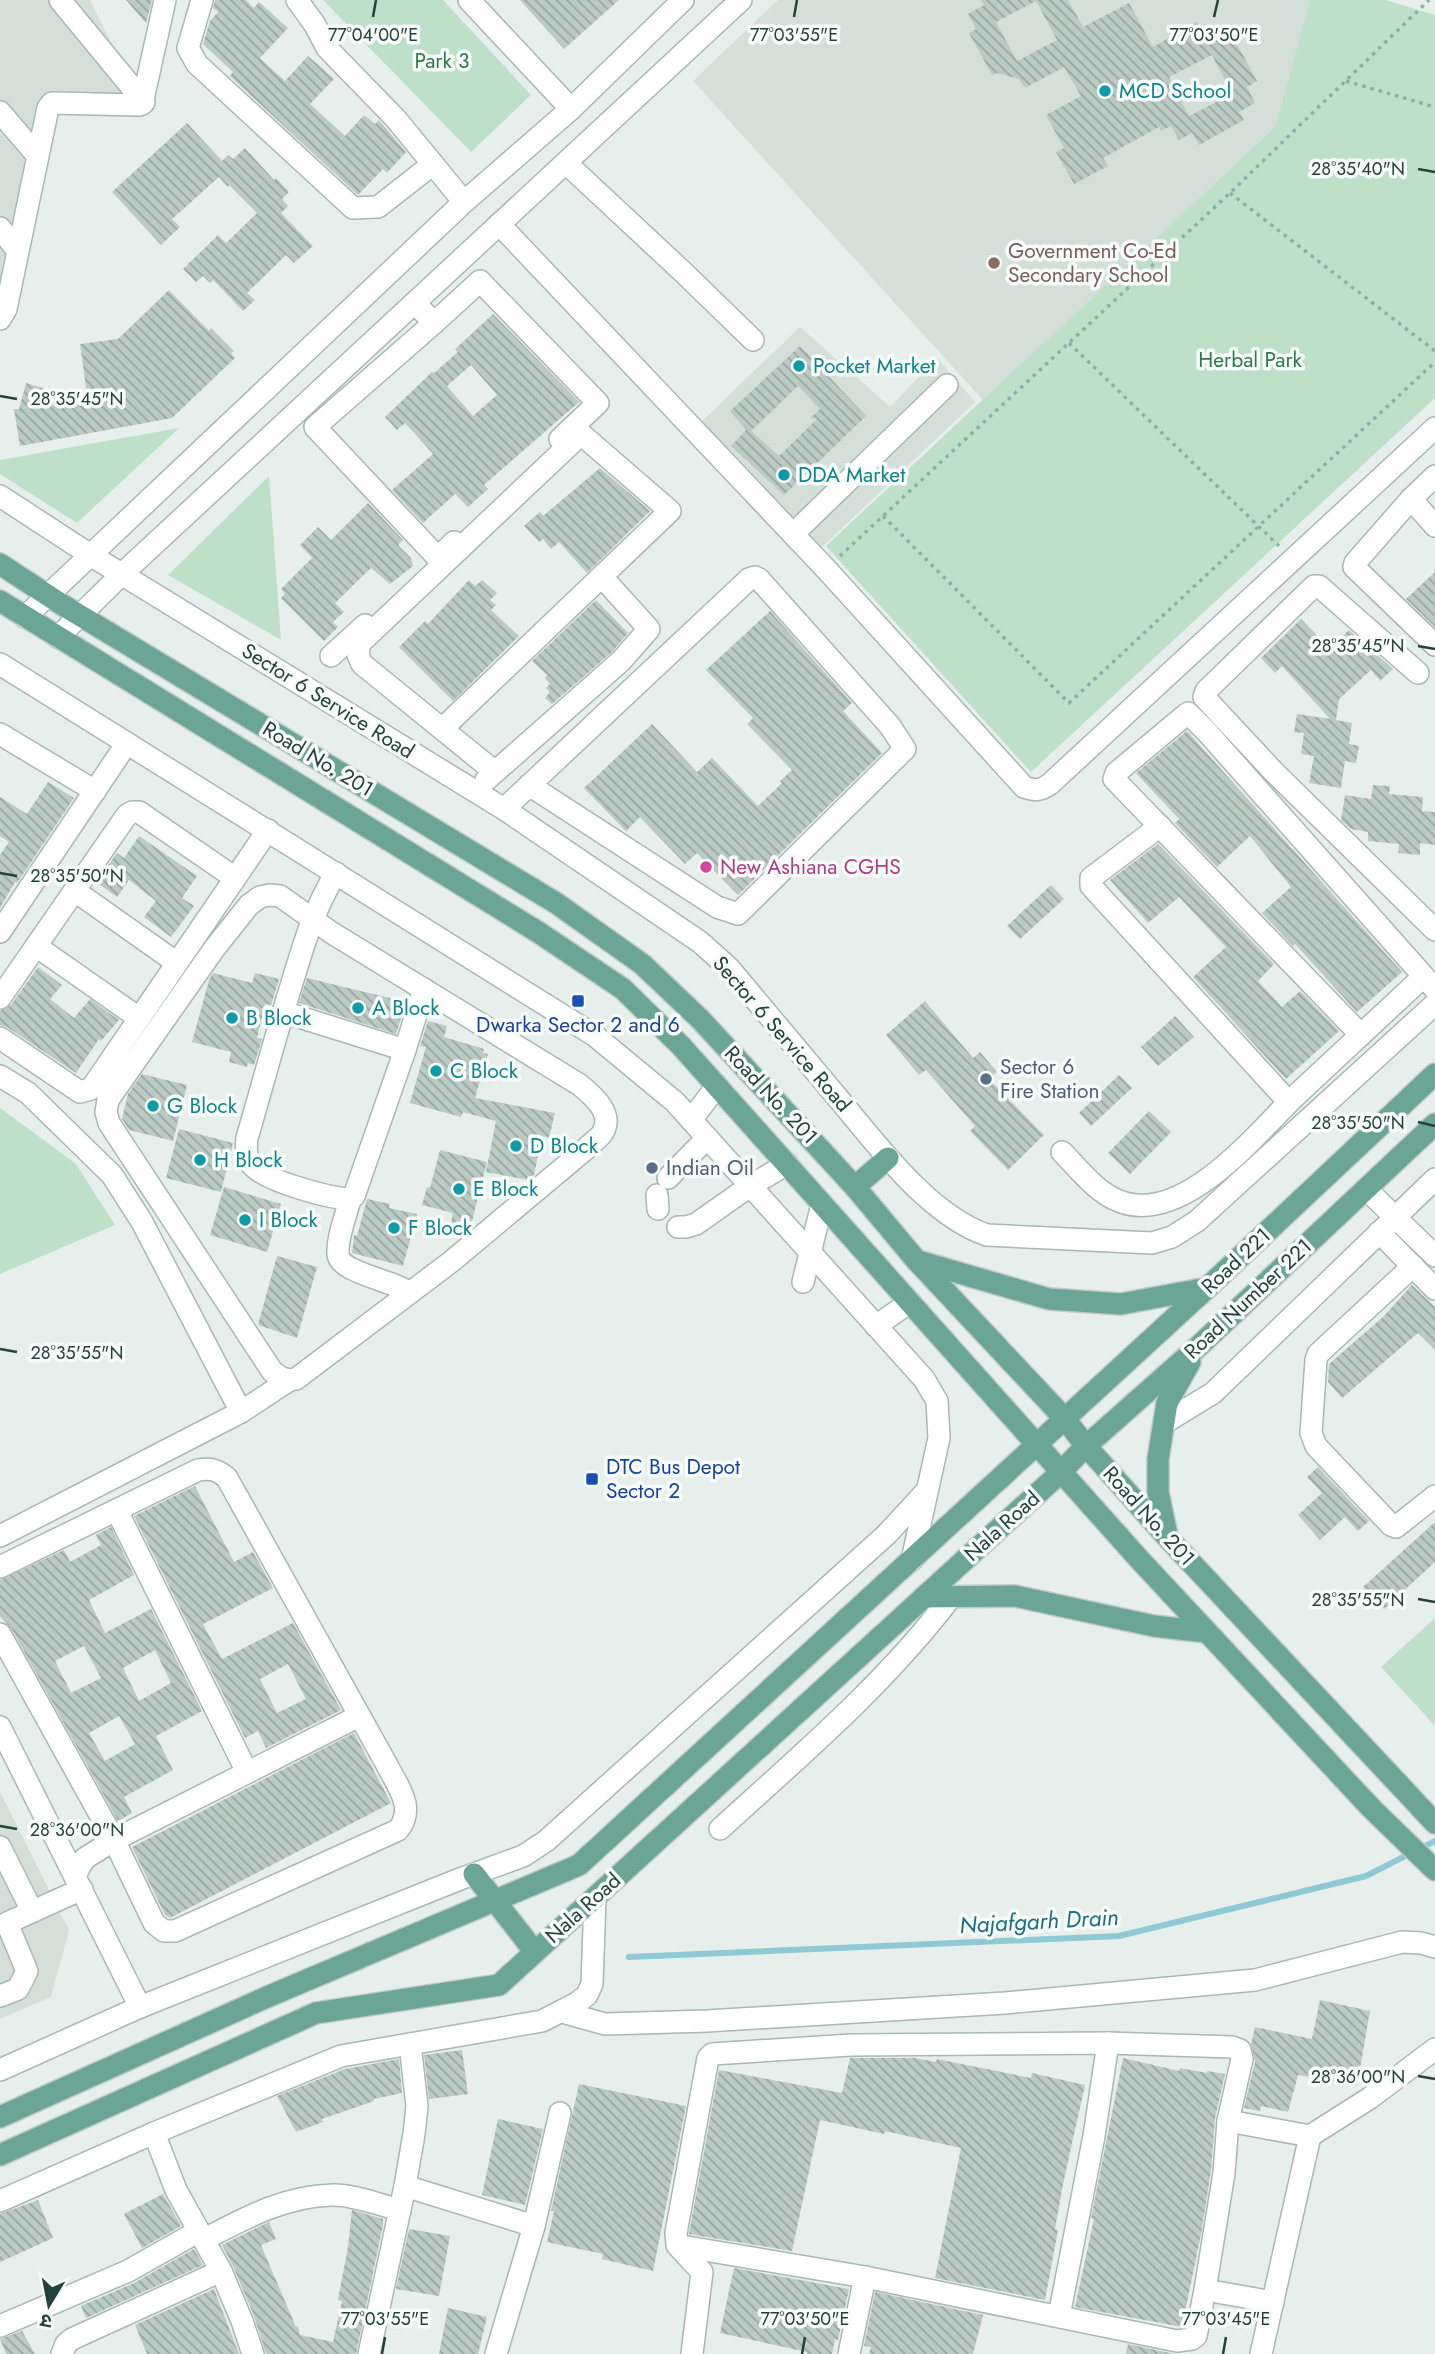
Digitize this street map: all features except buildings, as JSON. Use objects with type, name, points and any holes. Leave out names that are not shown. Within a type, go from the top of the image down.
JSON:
[{"type":"main road","name":"Road No. 201","points":[[0,564],[556,903],[642,964],[700,1018],[855,1187],[916,1260],[1065,1419],[1167,1537],[1435,1823]]},
{"type":"main road","name":"Road No. 201","points":[[0,601],[538,932],[623,989],[682,1047],[1060,1473],[1206,1632],[1372,1809],[1435,1870]]},
{"type":"main road","name":"Road 221","points":[[1036,1446],[1435,1074]]},
{"type":"main road","name":"Road Number 221","points":[[1060,1473],[1435,1124]]},
{"type":"main road","points":[[855,1187],[888,1158]]},
{"type":"main road","points":[[916,1260],[1049,1300],[1121,1304],[1207,1288]]},
{"type":"main road","points":[[1167,1537],[1158,1492],[1158,1458],[1167,1403],[1200,1345]]},
{"type":"main road","name":"Nala Road","points":[[0,2117],[267,1997],[579,1865],[1036,1446]]},
{"type":"main road","name":"Nala Road","points":[[0,2155],[316,2013],[499,1985],[1060,1473]]},
{"type":"main road","points":[[924,1597],[1015,1596],[1154,1626],[1206,1632]]},
{"type":"main road","points":[[474,1874],[535,1952]]},
{"type":"street","points":[[60,0],[144,102]]},
{"type":"street","points":[[0,319],[6,309],[36,154],[50,104],[139,105],[144,102],[165,0]]},
{"type":"street","points":[[202,0],[188,48],[197,64],[353,208],[378,207],[433,164]]},
{"type":"street","points":[[297,0],[315,24],[327,48],[396,119],[464,202]]},
{"type":"street","points":[[469,0],[571,109]]},
{"type":"street","points":[[25,617],[464,202],[571,109],[684,0]]},
{"type":"street","points":[[58,637],[122,573],[741,0]]},
{"type":"street","points":[[0,112],[36,154]]},
{"type":"street","points":[[566,163],[753,341]]},
{"type":"street","points":[[499,224],[826,569],[1024,787],[1034,791],[1042,790],[1050,784],[1435,428]]},
{"type":"street","points":[[0,228],[17,250]]},
{"type":"street","points":[[331,656],[438,558],[597,403],[480,281],[315,427],[438,558]]},
{"type":"street","points":[[415,303],[433,323]]},
{"type":"street","points":[[793,534],[947,385]]},
{"type":"street","points":[[442,729],[670,510],[581,434],[360,643],[358,655],[362,664],[442,729],[495,772]]},
{"type":"street","points":[[1435,476],[1411,499],[1354,567],[1435,645]]},
{"type":"street","name":"Sector 6 Service Road","points":[[0,496],[475,791],[700,942],[717,956],[888,1158],[927,1196],[974,1230],[987,1235],[1152,1243],[1172,1237],[1197,1221],[1435,1004]]},
{"type":"street","points":[[1411,499],[1435,526]]},
{"type":"street","points":[[475,791],[621,661],[649,629],[602,577]]},
{"type":"street","points":[[503,809],[750,579],[755,577],[890,726],[905,749],[738,914],[718,907],[529,785]]},
{"type":"street","points":[[1418,673],[1319,586],[1314,586],[1206,691],[1204,697],[1274,772],[1435,930]]},
{"type":"street","points":[[0,664],[594,1035],[675,1102],[924,1379],[937,1401],[939,1421],[936,1458],[925,1492],[912,1560]]},
{"type":"street","points":[[1062,1152],[1105,1194],[1118,1201],[1141,1206],[1160,1204],[1184,1195],[1262,1129],[1361,1035],[1429,983],[1188,713],[1114,776],[1116,782],[1361,1035]]},
{"type":"street","points":[[0,734],[95,791]]},
{"type":"street","points":[[0,932],[127,743]]},
{"type":"street","points":[[0,998],[127,815],[132,812],[139,812],[235,877]]},
{"type":"street","points":[[1160,826],[1091,878],[1091,886],[1283,1097],[1292,1099]]},
{"type":"street","points":[[0,1038],[80,1091],[91,1089],[268,830]]},
{"type":"street","points":[[336,873],[320,899],[312,919],[247,1138],[247,1157],[252,1166],[264,1175],[322,1194],[351,1199]]},
{"type":"street","points":[[75,891],[177,963]]},
{"type":"street","points":[[0,1535],[242,1412],[288,1381],[296,1379],[452,1261],[603,1132],[606,1120],[603,1110],[580,1085],[312,919],[280,896],[260,897],[249,905],[214,949],[108,1100],[106,1112],[109,1123],[272,1371],[288,1381]]},
{"type":"street","points":[[36,946],[139,1018]]},
{"type":"street","points":[[409,1293],[393,1282],[341,1264],[338,1256],[351,1199],[424,989]]},
{"type":"street","points":[[283,1012],[405,1050]]},
{"type":"street","points":[[0,1076],[28,1093],[112,1175],[142,1222],[242,1412]]},
{"type":"street","points":[[691,1120],[717,1086]]},
{"type":"street","points":[[661,1194],[707,1138]]},
{"type":"street","points":[[678,1227],[696,1224],[787,1164]]},
{"type":"street","points":[[1164,1423],[1213,1393],[1435,1179]]},
{"type":"street","points":[[1366,1189],[1431,1244]]},
{"type":"street","points":[[803,1282],[822,1204]]},
{"type":"street","points":[[1379,1232],[1435,1289]]},
{"type":"street","points":[[1413,1266],[1318,1354],[1311,1433],[1316,1446],[1391,1525],[1396,1527],[1435,1496]]},
{"type":"street","points":[[876,1326],[910,1302]]},
{"type":"street","points":[[0,1567],[198,1470],[209,1468],[220,1472],[227,1478],[403,1799],[407,1809],[405,1821],[398,1830],[175,1931],[164,1931],[154,1923],[114,1840],[0,1634]]},
{"type":"street","points":[[0,2070],[140,2007],[523,1856],[546,1841],[886,1535],[925,1492]]},
{"type":"street","points":[[117,1511],[247,1772]]},
{"type":"street","points":[[720,1829],[864,1698],[919,1638],[951,1597]]},
{"type":"street","points":[[0,1996],[18,1989],[27,1971],[7,1923],[79,1882],[84,1859],[114,1840],[359,1716]]},
{"type":"street","points":[[0,1727],[140,2007]]},
{"type":"street","points":[[0,1847],[32,1911]]},
{"type":"street","points":[[0,2201],[154,2133],[341,2056],[542,2021],[562,2012],[587,1995],[592,1984],[595,1898]]},
{"type":"street","points":[[562,2012],[605,2024],[707,2021],[1005,2003],[1255,1980],[1402,1942],[1435,1947]]},
{"type":"street","points":[[369,2354],[405,2186],[417,2106],[410,2043]]},
{"type":"street","points":[[1059,2316],[1094,2136],[1108,2043]]},
{"type":"street","points":[[681,2246],[865,2277],[1185,2341],[1196,2336],[1205,2290],[1224,2173],[1228,2121],[1242,2059],[1240,2050],[1232,2047],[1108,2043],[851,2045],[712,2054],[708,2058],[676,2233],[677,2245],[681,2246],[699,2267],[703,2277],[692,2354]]},
{"type":"street","points":[[1228,2121],[1310,2136],[1370,2098],[1435,2049]]},
{"type":"street","points":[[496,2354],[534,2226],[560,2113]]},
{"type":"street","points":[[154,2133],[176,2190],[221,2271],[253,2354]]},
{"type":"street","points":[[1261,2354],[1310,2136]]},
{"type":"street","points":[[405,2186],[534,2226]]},
{"type":"street","points":[[0,2326],[260,2210],[334,2194],[400,2210]]},
{"type":"street","points":[[62,2354],[66,2344],[72,2339],[221,2271]]},
{"type":"street","points":[[849,2354],[865,2277]]},
{"type":"street","points":[[1205,2290],[1273,2302]]},
{"type":"path","points":[[826,569],[1230,193],[1429,0]]},
{"type":"path","points":[[1345,81],[1435,107]]},
{"type":"path","points":[[1230,193],[1435,351]]},
{"type":"path","points":[[1069,343],[1292,560]]},
{"type":"path","points":[[883,516],[1069,703],[1435,362]]},
{"type":"shaded area","points":[[0,0],[90,0],[141,104],[50,106],[0,311]]},
{"type":"shaded area","name":"Government Co-Ed Secondary School","points":[[778,0],[1310,0],[1275,127],[983,400],[693,81]]},
{"type":"shaded area","name":"DDA Market","points":[[800,327],[890,407],[937,358],[975,402],[820,549],[700,423]]},
{"type":"shaded area","points":[[0,1792],[69,1930],[51,1997],[0,2019]]},
{"type":"green space","name":"Park 3","points":[[323,0],[443,0],[531,95],[471,152]]},
{"type":"green space","name":"Herbal Park","points":[[1310,0],[1386,0],[1435,15],[1435,398],[1031,772],[826,546],[1275,127]]},
{"type":"green space","points":[[179,428],[77,523],[0,474],[0,460]]},
{"type":"green space","points":[[269,476],[281,640],[168,575]]},
{"type":"green space","points":[[0,1108],[76,1164],[115,1225],[0,1274]]},
{"type":"green space","points":[[1435,1618],[1435,1726],[1381,1667]]},
{"type":"waterway","name":"Najafgarh Drain","points":[[629,1957],[1119,1936],[1366,1876],[1435,1841]]},
{"type":"place","name":"MCD School","points":[[1105,91]]},
{"type":"place","name":"Government Co-Ed Secondary School","points":[[994,263]]},
{"type":"place","name":"Pocket Market","points":[[799,366]]},
{"type":"place","name":"DDA Market","points":[[784,475]]},
{"type":"place","name":"New Ashiana CGHS","points":[[706,867]]},
{"type":"place","name":"Dwarka Sector 2 and 6","points":[[578,1001]]},
{"type":"place","name":"A Block","points":[[358,1008]]},
{"type":"place","name":"B Block","points":[[232,1018]]},
{"type":"place","name":"C Block","points":[[436,1071]]},
{"type":"place","name":"Sector 6 Fire Station","points":[[986,1079]]},
{"type":"place","name":"G Block","points":[[153,1106]]},
{"type":"place","name":"D Block","points":[[516,1146]]},
{"type":"place","name":"H Block","points":[[200,1160]]},
{"type":"place","name":"Indian Oil","points":[[652,1168]]},
{"type":"place","name":"E Block","points":[[459,1189]]},
{"type":"place","name":"I Block","points":[[245,1220]]},
{"type":"place","name":"F Block","points":[[394,1228]]},
{"type":"place","name":"DTC Bus Depot Sector 2","points":[[592,1479]]}]
